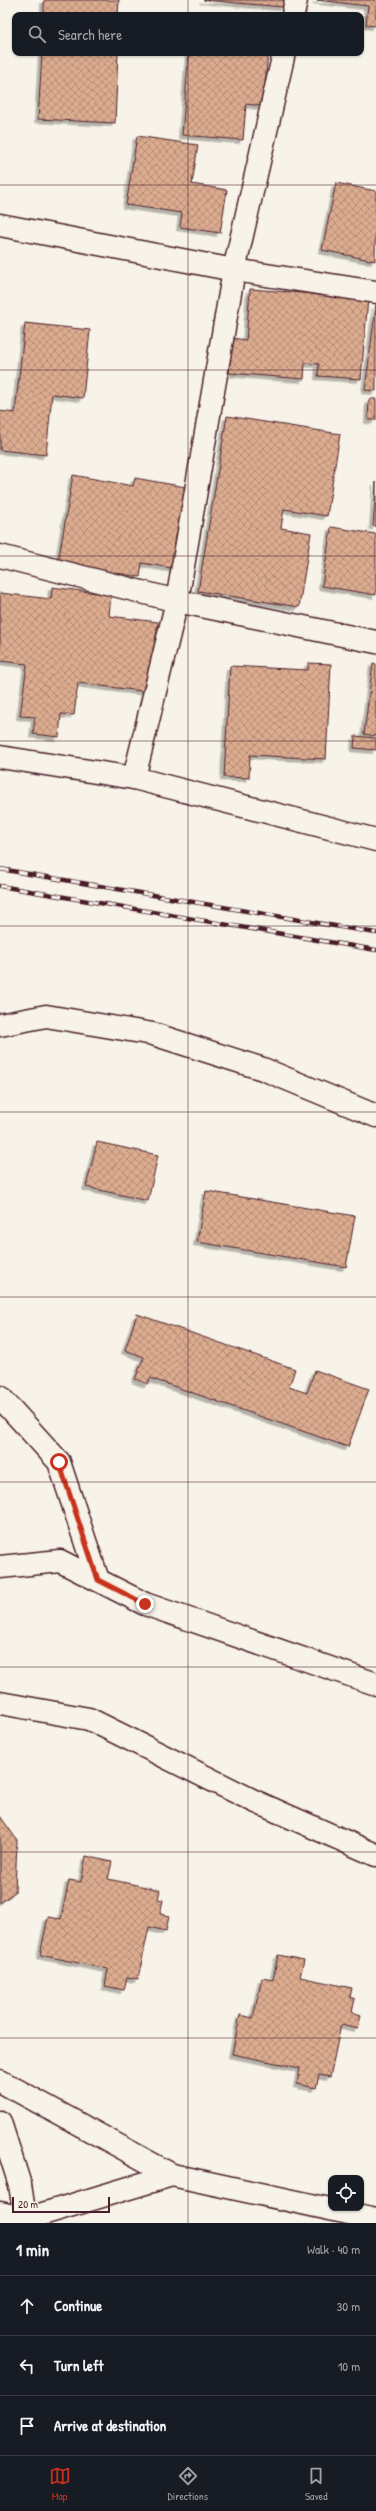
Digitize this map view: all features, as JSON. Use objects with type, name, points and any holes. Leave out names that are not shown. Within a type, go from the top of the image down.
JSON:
[{"type":"street","points":[[294,12],[296,0]]},
{"type":"street","points":[[134,778],[177,601],[234,270],[283,56]]},
{"type":"street","points":[[0,225],[234,270],[376,292]]},
{"type":"street","points":[[0,556],[177,601],[376,642]]},
{"type":"street","points":[[0,757],[134,778],[376,840]]},
{"type":"street","points":[[0,1025],[46,1016],[153,1034],[263,1069],[376,1116]]},
{"type":"street","points":[[0,1397],[59,1462],[98,1580]]},
{"type":"street","points":[[0,1567],[60,1561],[145,1604],[376,1684]]},
{"type":"street","points":[[0,1703],[89,1719],[254,1801],[376,1855]]},
{"type":"street","points":[[0,2080],[172,2175],[376,2219]]},
{"type":"street","points":[[0,2122],[20,2185],[26,2221]]},
{"type":"street","points":[[0,2213],[26,2221],[172,2175]]},
{"type":"building","points":[[44,0],[119,0],[118,12],[44,12]]},
{"type":"building","points":[[203,0],[284,0],[283,7]]},
{"type":"building","points":[[316,0],[376,0],[376,26],[366,25],[368,6]]},
{"type":"building","points":[[42,56],[118,56],[115,123],[38,119]]},
{"type":"building","points":[[189,56],[268,56],[263,106],[246,104],[243,140],[182,135]]},
{"type":"building","points":[[137,136],[198,145],[192,184],[227,190],[220,233],[180,227],[182,213],[126,205]]},
{"type":"building","points":[[336,183],[376,191],[375,261],[322,250]]},
{"type":"building","points":[[250,289],[368,298],[361,379],[318,376],[319,364],[305,363],[304,379],[229,373],[232,338],[246,340]]},
{"type":"building","points":[[376,305],[376,391],[365,390]]},
{"type":"building","points":[[25,323],[90,330],[83,398],[52,394],[46,455],[0,450],[0,411],[15,413]]},
{"type":"building","points":[[369,399],[376,399],[376,420],[368,420]]},
{"type":"building","points":[[227,416],[340,434],[327,516],[284,509],[281,528],[311,533],[299,607],[198,591]]},
{"type":"building","points":[[73,475],[133,486],[135,478],[191,488],[176,569],[142,563],[140,577],[58,563]]},
{"type":"building","points":[[376,482],[376,526],[373,526]]},
{"type":"building","points":[[331,527],[376,534],[376,595],[322,586]]},
{"type":"building","points":[[52,587],[111,595],[109,616],[158,622],[149,692],[78,683],[74,715],[61,714],[59,737],[33,734],[35,717],[20,716],[27,664],[0,661],[0,593],[51,599]]},
{"type":"building","points":[[308,663],[331,664],[326,759],[250,755],[249,778],[224,777],[230,666],[308,670]]},
{"type":"building","points":[[373,663],[376,664],[376,736],[364,734]]},
{"type":"building","points":[[355,736],[376,738],[376,750],[354,748]]},
{"type":"building","points":[[97,1142],[158,1155],[148,1201],[86,1187]]},
{"type":"building","points":[[206,1191],[355,1216],[346,1267],[197,1242]]},
{"type":"building","points":[[137,1314],[295,1369],[289,1387],[307,1393],[315,1370],[369,1389],[348,1447],[150,1378],[148,1384],[135,1379],[144,1357],[125,1350]]},
{"type":"building","points":[[0,1816],[17,1840],[15,1892],[0,1903]]},
{"type":"building","points":[[86,1856],[112,1862],[108,1879],[160,1890],[158,1899],[163,1900],[160,1914],[169,1916],[166,1931],[149,1927],[138,1979],[127,1977],[124,1990],[105,1986],[108,1969],[40,1955],[48,1917],[61,1919],[69,1880],[81,1882]]},
{"type":"building","points":[[278,1955],[304,1960],[300,1977],[352,1988],[350,1997],[355,1999],[352,2012],[361,2015],[358,2029],[341,2025],[330,2077],[319,2075],[316,2088],[297,2084],[300,2068],[232,2054],[240,2015],[253,2018],[262,1978],[273,1980]]},
{"type":"railway","points":[[0,869],[376,933]]},
{"type":"railway","points":[[0,886],[376,950]]},
{"type":"route","points":[[59,1462],[98,1580],[145,1604]]}]
